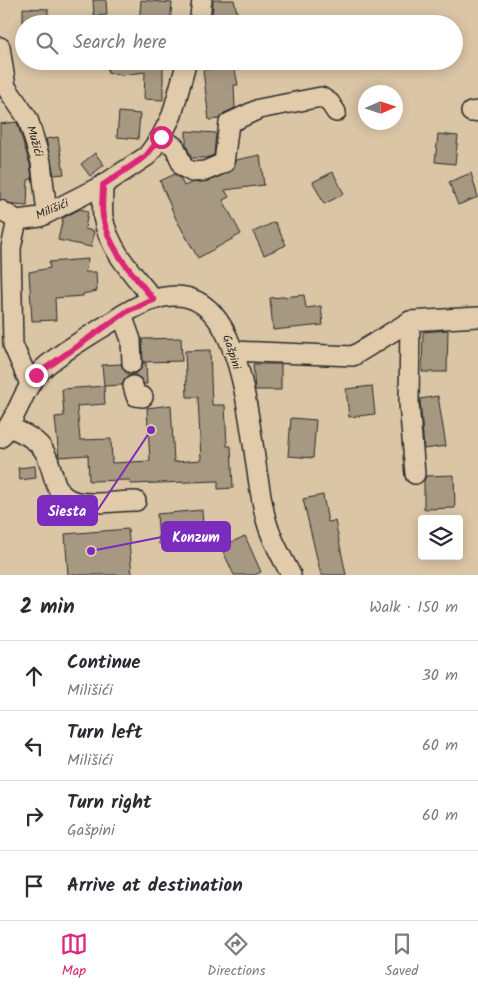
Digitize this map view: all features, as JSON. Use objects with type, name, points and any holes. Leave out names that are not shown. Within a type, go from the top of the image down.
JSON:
[{"type":"street","points":[[200,15],[202,0]]},
{"type":"street","name":"Mužići","points":[[0,47],[6,87],[28,119],[38,153],[47,213]]},
{"type":"street","name":"Milišići","points":[[17,220],[40,217],[103,185],[146,156],[161,137],[172,115],[184,70]]},
{"type":"street","points":[[161,137],[175,147],[183,166],[192,172],[205,171],[224,163],[229,124],[259,109],[321,97],[330,103],[336,112]]},
{"type":"street","points":[[103,185],[103,216],[110,239],[116,251],[154,300]]},
{"type":"street","points":[[0,210],[17,220],[11,248],[13,345],[30,384]]},
{"type":"street","name":"Gašpini","points":[[5,432],[30,384],[45,367],[122,315],[154,300],[168,297],[184,296],[201,302],[216,315],[228,335],[247,407],[267,523],[291,575]]},
{"type":"street","points":[[122,315],[131,340],[132,362]]},
{"type":"street","points":[[233,351],[353,356],[410,321],[478,317]]},
{"type":"street","points":[[410,321],[409,403],[415,474]]},
{"type":"street","points":[[5,432],[36,441],[45,452],[58,491],[69,499],[79,502],[136,501]]},
{"type":"building","points":[[93,0],[106,0],[107,15],[94,15]]},
{"type":"building","points":[[141,0],[172,3],[171,15],[140,15]]},
{"type":"building","points":[[213,0],[234,0],[238,15],[212,15]]},
{"type":"building","points":[[23,8],[48,9],[48,15],[23,15]]},
{"type":"building","points":[[108,70],[163,70],[163,100],[144,99],[145,72],[122,75],[107,72]]},
{"type":"building","points":[[203,70],[235,70],[238,85],[234,85],[235,108],[224,113],[219,119],[209,120]]},
{"type":"building","points":[[119,112],[140,114],[138,139],[117,137]]},
{"type":"building","points":[[17,122],[30,164],[32,179],[28,180],[27,206],[14,205],[0,199],[0,124]]},
{"type":"building","points":[[186,131],[216,133],[214,155],[206,158],[191,158],[186,144]]},
{"type":"building","points":[[438,134],[458,136],[455,164],[435,162]]},
{"type":"building","points":[[58,137],[64,174],[54,175],[46,139]]},
{"type":"building","points":[[95,153],[104,165],[90,176],[81,164]]},
{"type":"building","points":[[260,155],[264,185],[225,190],[229,197],[223,200],[241,234],[198,258],[176,219],[160,181],[175,174],[180,178],[184,186],[191,183],[209,181],[233,170],[236,160]]},
{"type":"building","points":[[333,172],[344,194],[324,204],[313,182]]},
{"type":"building","points":[[471,173],[478,197],[458,205],[449,182]]},
{"type":"building","points":[[80,209],[88,211],[85,229],[94,231],[91,247],[58,240],[63,218]]},
{"type":"building","points":[[275,222],[286,245],[264,255],[253,232]]},
{"type":"building","points":[[88,259],[85,272],[96,272],[97,291],[83,294],[83,296],[55,298],[56,320],[32,321],[29,272],[50,268],[49,262]]},
{"type":"building","points":[[304,295],[306,308],[321,306],[323,325],[273,330],[270,298]]},
{"type":"building","points":[[448,330],[447,372],[422,372],[423,332]]},
{"type":"building","points":[[181,338],[182,361],[143,362],[142,339]]},
{"type":"building","points":[[210,350],[212,405],[225,405],[227,446],[231,446],[233,488],[218,489],[218,481],[130,484],[130,480],[89,481],[88,455],[59,457],[55,417],[64,416],[62,389],[104,386],[105,404],[77,406],[80,440],[111,439],[112,463],[150,461],[147,408],[171,405],[174,462],[201,460],[198,397],[187,397],[185,351]]},
{"type":"building","points":[[143,363],[146,363],[147,384],[144,384],[136,375],[130,375],[122,385],[104,386],[102,365],[121,364],[126,373],[132,374],[138,372]]},
{"type":"building","points":[[253,364],[281,364],[281,390],[255,390]]},
{"type":"building","points":[[372,386],[375,414],[349,417],[346,389]]},
{"type":"building","points":[[438,396],[446,446],[424,449],[420,399]]},
{"type":"building","points":[[291,418],[316,420],[313,458],[288,456]]},
{"type":"building","points":[[35,466],[36,478],[20,480],[18,468]]},
{"type":"building","points":[[454,475],[455,508],[424,509],[424,481],[426,476]]},
{"type":"building","points":[[323,495],[328,522],[335,521],[346,575],[321,575],[303,499]]},
{"type":"building","points":[[202,510],[204,540],[159,544],[157,514]]},
{"type":"building","points":[[128,529],[132,575],[68,575],[65,534]]},
{"type":"building","points":[[245,536],[261,572],[254,575],[234,575],[221,547]]},
{"type":"place","name":"Siesta","points":[[151,430]]},
{"type":"place","name":"Konzum","points":[[91,551]]},
{"type":"route","points":[[36,375],[60,356],[129,310],[154,300],[116,251],[110,239],[103,216],[103,185],[146,156],[161,137]]}]
